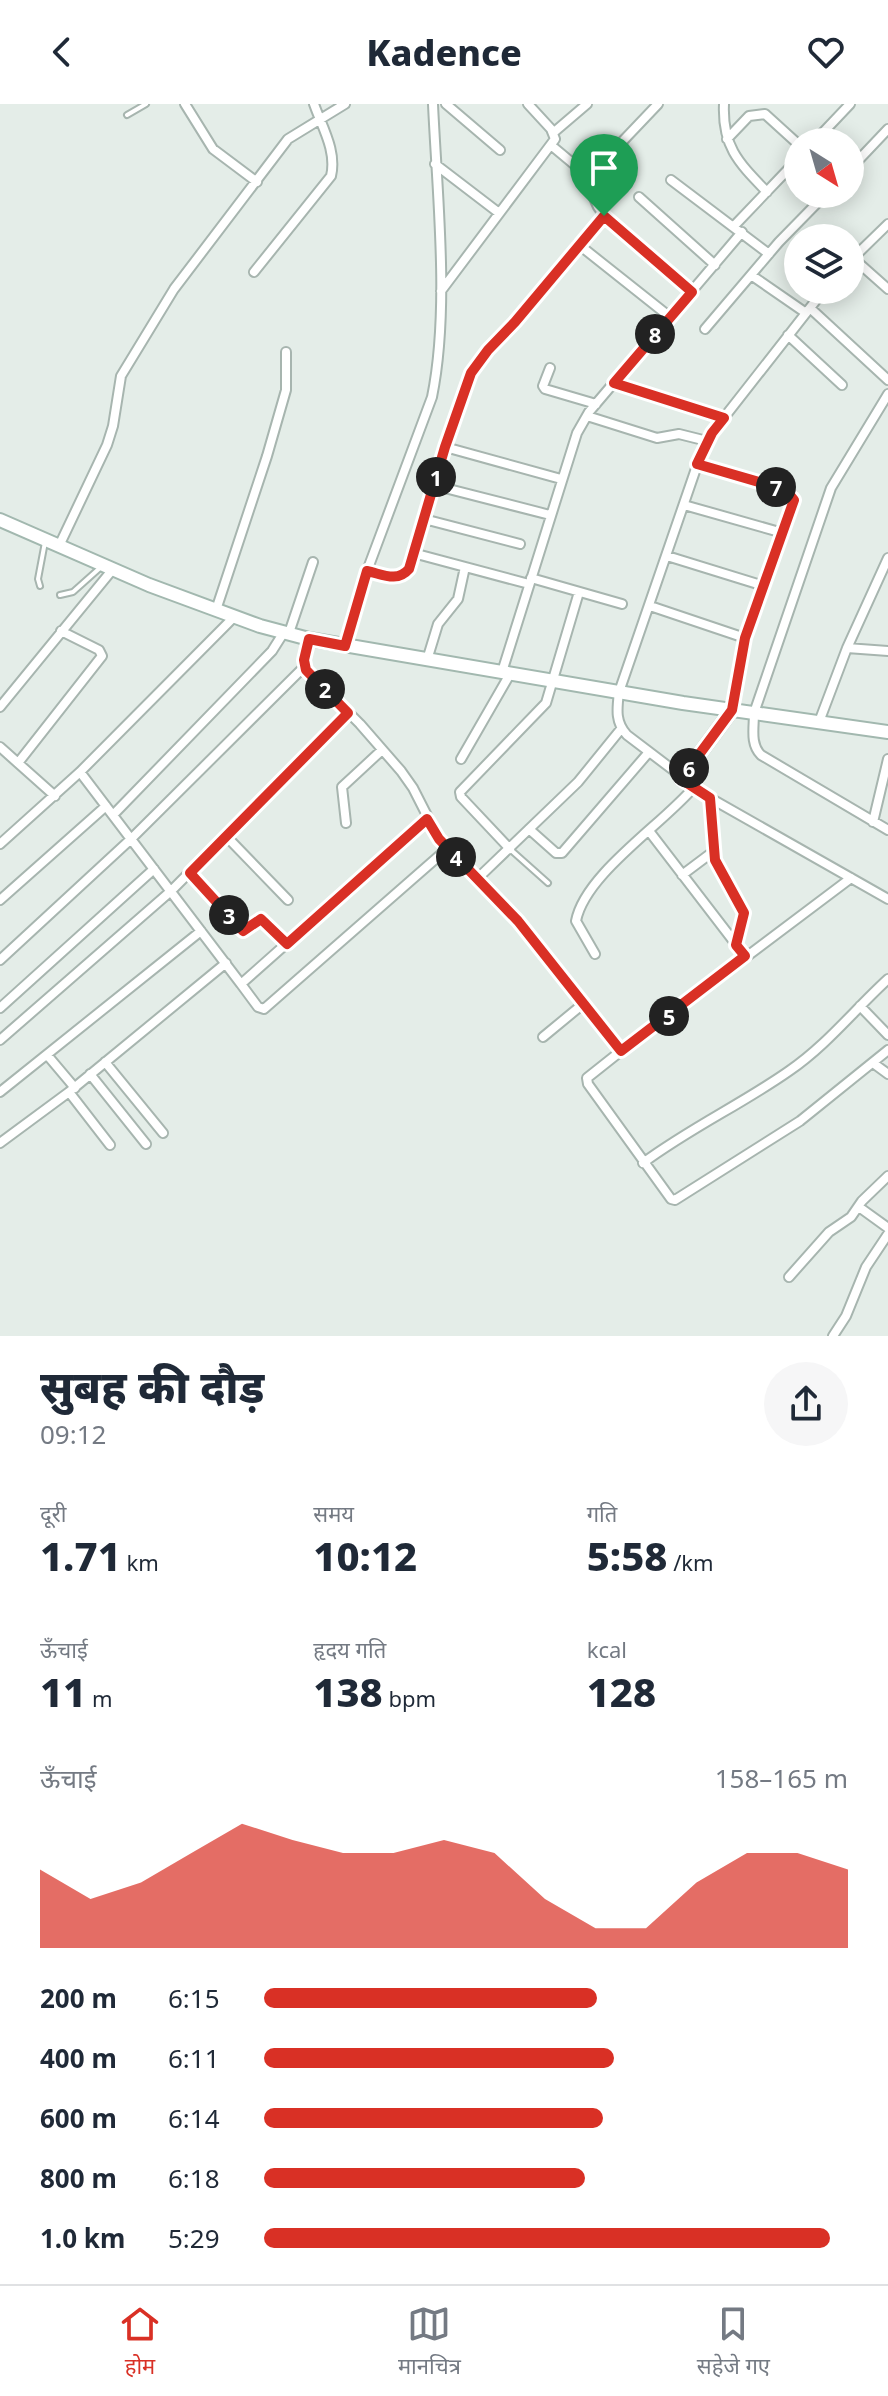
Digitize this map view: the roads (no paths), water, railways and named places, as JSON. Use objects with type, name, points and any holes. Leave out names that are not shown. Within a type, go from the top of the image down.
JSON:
[{"type":"main road","points":[[2,524],[234,617],[309,639],[619,692],[888,732]]},
{"type":"main road","points":[[676,775],[732,710]]},
{"type":"street","points":[[185,104],[213,149],[257,182]]},
{"type":"street","points":[[254,272],[331,176],[334,164],[332,153],[314,104]]},
{"type":"street","points":[[59,546],[107,445],[121,376],[174,289],[288,139],[345,104]]},
{"type":"street","points":[[345,646],[367,571],[432,397],[439,347],[433,104]]},
{"type":"street","points":[[446,104],[500,150]]},
{"type":"street","points":[[439,292],[552,146],[555,139],[553,133],[528,104]]},
{"type":"street","points":[[553,133],[587,104]]},
{"type":"street","points":[[619,145],[658,104]]},
{"type":"street","points":[[724,104],[727,139],[738,163],[767,192]]},
{"type":"street","points":[[827,128],[850,104]]},
{"type":"street","points":[[727,139],[749,116],[765,114],[784,131]]},
{"type":"street","points":[[864,154],[888,129]]},
{"type":"street","points":[[552,146],[582,171],[604,216],[692,292]]},
{"type":"street","points":[[435,164],[499,213]]},
{"type":"street","points":[[461,759],[506,673],[561,479],[587,416],[715,265],[738,229],[784,174]]},
{"type":"street","points":[[671,180],[769,254]]},
{"type":"street","points":[[639,197],[715,265]]},
{"type":"street","points":[[705,329],[813,208]]},
{"type":"street","points":[[367,571],[397,578],[409,569],[445,447],[471,373],[604,216]]},
{"type":"street","points":[[864,248],[888,224]]},
{"type":"street","points":[[578,244],[670,317]]},
{"type":"street","points":[[864,270],[888,289]]},
{"type":"street","points":[[751,275],[808,310],[888,380]]},
{"type":"street","points":[[813,304],[707,441],[619,692],[616,714],[621,729],[676,775],[710,798],[888,899]]},
{"type":"street","points":[[788,335],[842,385]]},
{"type":"street","points":[[216,610],[286,390],[286,352]]},
{"type":"street","points":[[550,368],[543,386],[545,389],[596,404]]},
{"type":"street","points":[[614,383],[724,418]]},
{"type":"street","points":[[888,394],[831,488],[754,713],[753,741],[761,755],[888,830]]},
{"type":"street","points":[[587,416],[657,438],[684,434],[707,441]]},
{"type":"street","points":[[445,447],[561,479]]},
{"type":"street","points":[[697,464],[786,490],[794,500],[745,638],[732,710]]},
{"type":"street","points":[[433,485],[550,515]]},
{"type":"street","points":[[684,505],[783,533]]},
{"type":"street","points":[[424,519],[520,544]]},
{"type":"street","points":[[413,553],[622,604]]},
{"type":"street","points":[[667,556],[764,586]]},
{"type":"street","points":[[819,722],[847,648],[884,578],[888,558]]},
{"type":"street","points":[[113,815],[287,633],[313,562]]},
{"type":"street","points":[[0,707],[108,567]]},
{"type":"street","points":[[427,660],[438,624],[459,597],[465,567]]},
{"type":"street","points":[[510,849],[461,797],[460,792],[546,703],[579,592]]},
{"type":"street","points":[[650,606],[745,638]]},
{"type":"street","points":[[0,844],[80,772],[234,617]]},
{"type":"street","points":[[18,763],[102,656],[99,650],[61,631]]},
{"type":"street","points":[[0,960],[131,839],[305,666],[309,639]]},
{"type":"street","points":[[847,648],[888,651]]},
{"type":"street","points":[[305,666],[407,779],[427,819],[448,848],[518,921],[621,1051]]},
{"type":"street","points":[[0,1040],[171,891],[348,713]]},
{"type":"street","points":[[477,879],[578,782],[621,729]]},
{"type":"street","points":[[0,747],[55,796]]},
{"type":"street","points":[[346,823],[342,787],[382,750]]},
{"type":"street","points":[[529,829],[556,853],[562,853],[649,752]]},
{"type":"street","points":[[873,822],[888,759]]},
{"type":"street","points":[[80,772],[258,1007],[264,1009],[448,848]]},
{"type":"street","points":[[595,954],[577,924],[577,916],[608,870],[679,805],[694,787]]},
{"type":"street","points":[[710,798],[714,851],[719,870],[743,907],[743,922],[736,945]]},
{"type":"street","points":[[0,900],[106,806]]},
{"type":"street","points":[[877,806],[888,807]]},
{"type":"street","points":[[241,984],[427,819]]},
{"type":"street","points":[[649,831],[745,956]]},
{"type":"street","points":[[227,837],[288,900]]},
{"type":"street","points":[[682,875],[714,851]]},
{"type":"street","points":[[0,1008],[154,869]]},
{"type":"street","points":[[190,873],[243,931],[261,919],[287,944]]},
{"type":"street","points":[[851,878],[621,1051],[587,1078],[588,1084],[671,1199],[680,1199],[789,1129],[888,1050]]},
{"type":"street","points":[[0,1092],[201,931]]},
{"type":"street","points":[[0,1143],[72,1090],[226,963]]},
{"type":"street","points":[[643,1163],[684,1134],[797,1066],[829,1039],[888,979]]},
{"type":"street","points":[[543,1037],[583,1004]]},
{"type":"street","points":[[860,1006],[888,1035]]},
{"type":"street","points":[[48,1056],[110,1145]]},
{"type":"street","points":[[105,1062],[163,1133]]},
{"type":"street","points":[[873,1063],[888,1074]]},
{"type":"street","points":[[90,1074],[146,1144]]},
{"type":"street","points":[[789,1277],[829,1232],[851,1217],[888,1176]]},
{"type":"street","points":[[859,1207],[888,1228]]},
{"type":"street","points":[[833,1336],[846,1316],[866,1267],[888,1234]]},
{"type":"lane","points":[[127,115],[146,104]]},
{"type":"lane","points":[[40,586],[38,579],[45,540]]},
{"type":"lane","points":[[60,595],[73,592],[108,567]]},
{"type":"lane","points":[[510,849],[548,883]]}]
